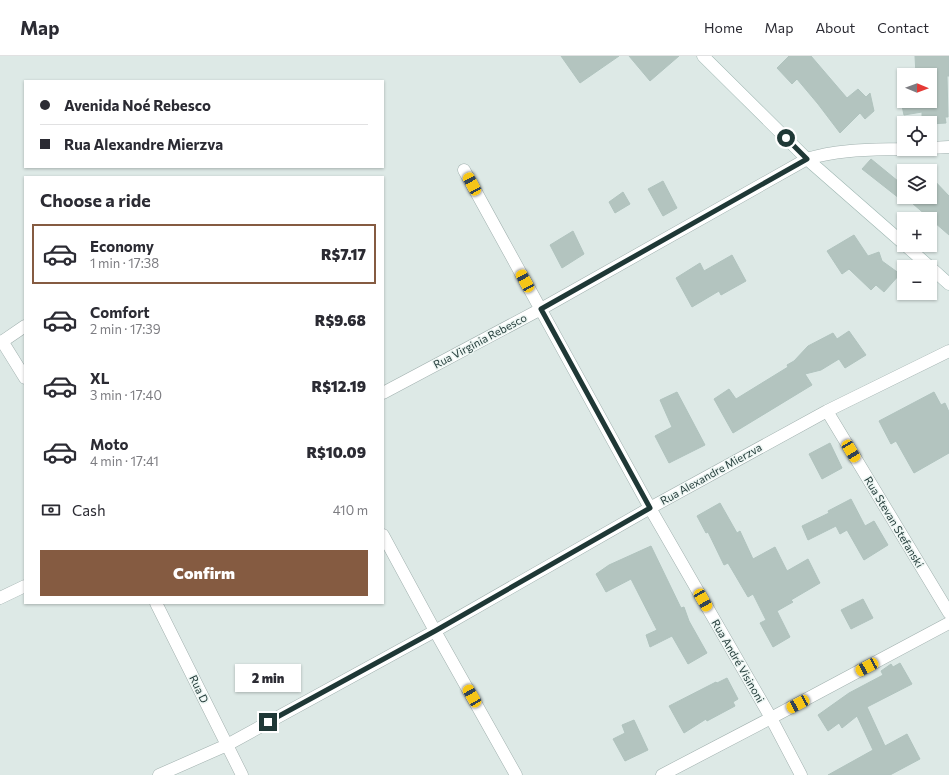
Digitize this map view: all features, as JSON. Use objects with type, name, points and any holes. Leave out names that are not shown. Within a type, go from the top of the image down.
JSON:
[{"type":"street","points":[[703,56],[807,159],[897,239]]},
{"type":"street","points":[[937,148],[949,147]]},
{"type":"street","name":"Rua Virginia Rebesco","points":[[384,392],[541,309],[807,159],[824,154],[844,151],[897,149]]},
{"type":"street","name":"Rua André Visinoni","points":[[464,170],[650,508],[771,718],[801,775]]},
{"type":"street","points":[[912,252],[922,260]]},
{"type":"street","points":[[937,273],[949,284]]},
{"type":"street","points":[[24,327],[1,342],[24,376]]},
{"type":"street","name":"Rua Alexandre Mierzva","points":[[159,775],[227,745],[435,631],[650,508],[827,411],[949,350]]},
{"type":"street","name":"Rua Stevan Stefanski","points":[[827,411],[949,613]]},
{"type":"street","points":[[384,537],[516,775]]},
{"type":"street","points":[[0,598],[24,586]]},
{"type":"street","name":"Rua D","points":[[156,604],[242,775]]},
{"type":"street","points":[[662,775],[949,623]]},
{"type":"building","points":[[561,56],[619,56],[580,83]]},
{"type":"building","points":[[629,56],[679,56],[650,81]]},
{"type":"building","points":[[789,56],[811,56],[847,98],[858,89],[866,97],[870,93],[874,111],[865,119],[860,113],[840,133],[797,79],[792,84],[777,68]]},
{"type":"building","points":[[915,56],[949,56],[949,76],[947,76],[948,117],[945,117],[946,123],[937,124],[937,116],[922,116],[922,112],[904,115],[902,108],[937,108],[937,68],[916,68]]},
{"type":"building","points":[[871,159],[897,180],[897,196],[862,169]]},
{"type":"building","points":[[663,181],[677,208],[663,216],[648,189]]},
{"type":"building","points":[[937,183],[949,196],[949,235],[937,225],[937,212],[922,212],[913,204],[937,204]]},
{"type":"building","points":[[623,192],[630,204],[615,213],[609,202]]},
{"type":"building","points":[[573,231],[584,254],[562,268],[550,245]]},
{"type":"building","points":[[854,235],[868,256],[879,252],[882,261],[897,272],[897,277],[884,292],[876,285],[871,290],[849,269],[842,274],[827,251]]},
{"type":"building","points":[[732,255],[746,281],[721,295],[719,291],[692,307],[676,278],[700,263],[704,271]]},
{"type":"building","points":[[849,331],[866,355],[845,368],[839,359],[821,370],[805,374],[812,385],[733,433],[714,399],[729,389],[736,399],[788,367],[787,365],[794,361],[808,346],[833,333],[837,339]]},
{"type":"building","points":[[677,392],[705,445],[669,463],[655,436],[672,427],[660,400]]},
{"type":"building","points":[[934,392],[941,405],[945,403],[949,412],[949,453],[914,473],[896,441],[891,444],[879,421]]},
{"type":"building","points":[[830,443],[842,468],[822,479],[809,454]]},
{"type":"building","points":[[851,499],[865,526],[874,521],[888,545],[864,560],[847,530],[840,534],[836,526],[808,540],[802,526],[829,513],[828,511]]},
{"type":"building","points":[[720,503],[737,533],[740,531],[753,559],[775,547],[787,571],[808,559],[820,583],[791,600],[793,602],[777,611],[790,637],[773,647],[760,623],[766,620],[753,594],[748,597],[728,563],[724,565],[708,532],[706,533],[697,516]]},
{"type":"building","points":[[651,546],[681,608],[684,607],[689,621],[707,653],[688,664],[672,636],[650,647],[646,635],[657,630],[631,579],[606,592],[596,574],[609,565]]},
{"type":"building","points":[[863,599],[873,618],[851,629],[841,610]]},
{"type":"building","points":[[900,663],[912,684],[867,707],[885,746],[907,734],[920,759],[890,775],[828,775],[873,750],[857,716],[842,728],[839,723],[828,731],[818,715],[849,693],[883,675],[881,671],[891,664],[893,667]]},
{"type":"building","points":[[727,678],[738,699],[733,702],[735,706],[707,721],[706,719],[684,733],[669,706]]},
{"type":"building","points":[[634,720],[648,750],[625,761],[613,739],[625,733],[622,725]]},
{"type":"route","points":[[268,722],[435,631],[650,508],[541,309],[807,159],[786,138]]}]
